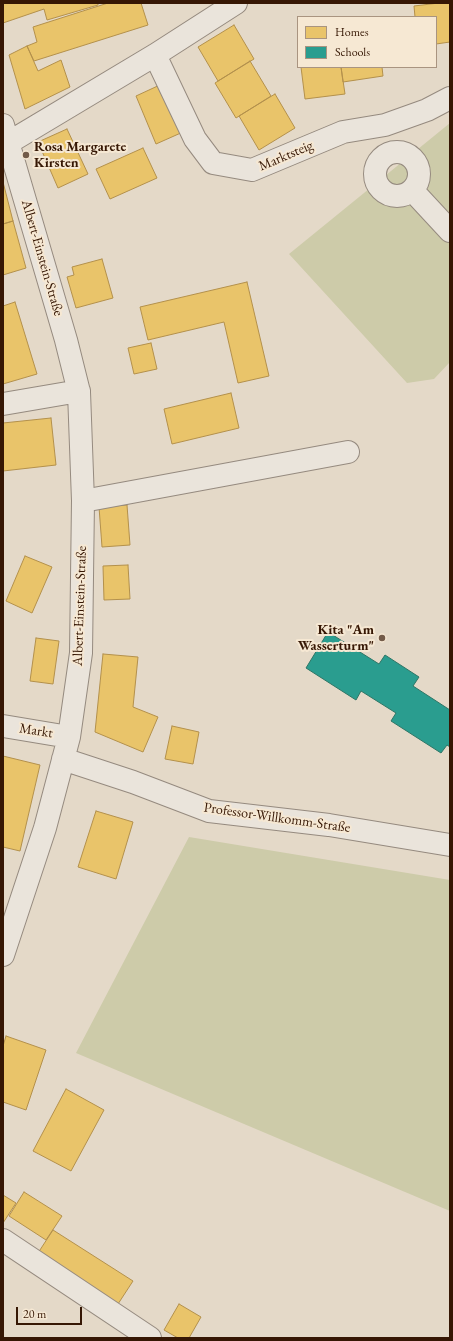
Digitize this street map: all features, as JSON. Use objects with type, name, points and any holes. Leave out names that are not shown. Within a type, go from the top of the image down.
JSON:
[{"type":"street","points":[[5,138],[155,55],[236,3]]},
{"type":"street","name":"Marktsteig","points":[[155,55],[195,140],[213,163],[252,170],[343,132],[385,125],[427,110],[450,98]]},
{"type":"street","name":"Albert-Einstein-Straße","points":[[3,955],[45,828],[69,737],[81,653],[83,501],[79,391],[66,340],[5,138]]},
{"type":"street","points":[[412,190],[450,231]]},
{"type":"street","points":[[3,404],[79,391]]},
{"type":"street","points":[[83,501],[348,452]]},
{"type":"street","name":"Markt","points":[[3,726],[69,737]]},
{"type":"street","name":"Professor-Willkomm-Straße","points":[[63,759],[133,782],[208,811],[329,824],[450,845]]},
{"type":"street","points":[[3,1240],[150,1338]]},
{"type":"shaded area","points":[[450,123],[450,362],[434,379],[407,383],[289,254]]},
{"type":"shaded area","points":[[189,837],[450,880],[450,1211],[76,1053]]},
{"type":"building: Homes","points":[[3,3],[98,3],[98,5],[47,20],[44,9],[3,23]]},
{"type":"building: Homes","points":[[108,3],[141,3],[148,25],[34,61],[27,46],[37,42],[33,27]]},
{"type":"building: Homes","points":[[450,3],[450,42],[437,44],[437,16],[415,16],[414,6]]},
{"type":"building: Homes","points":[[234,25],[254,59],[218,81],[198,47]]},
{"type":"building: Homes","points":[[27,46],[38,71],[61,60],[70,87],[25,109],[9,55]]},
{"type":"building: Homes","points":[[250,61],[271,96],[236,118],[215,83]]},
{"type":"building: Homes","points":[[301,68],[341,68],[345,94],[305,99]]},
{"type":"building: Homes","points":[[341,68],[382,68],[383,76],[343,82]]},
{"type":"building: Homes","points":[[162,84],[183,132],[156,144],[136,96]]},
{"type":"building: Homes","points":[[275,94],[295,128],[259,150],[239,116]]},
{"type":"building: Homes","points":[[67,129],[88,174],[58,188],[38,142]]},
{"type":"building: Homes","points":[[143,148],[157,178],[110,199],[96,169]]},
{"type":"building: Homes","points":[[3,182],[13,221],[3,224]]},
{"type":"building: Homes","points":[[13,221],[26,268],[3,275],[3,224]]},
{"type":"building: Homes","points":[[102,259],[113,298],[76,308],[67,277],[74,275],[72,267]]},
{"type":"building: Homes","points":[[247,282],[269,376],[238,383],[224,322],[148,340],[140,307]]},
{"type":"building: Homes","points":[[15,302],[37,374],[3,384],[3,306]]},
{"type":"building: Homes","points":[[151,343],[157,369],[134,374],[128,348]]},
{"type":"building: Homes","points":[[231,393],[239,428],[172,444],[164,409]]},
{"type":"building: Homes","points":[[51,418],[56,465],[3,471],[3,423]]},
{"type":"building: Homes","points":[[127,505],[130,545],[102,547],[99,507]]},
{"type":"building: Homes","points":[[25,556],[52,567],[32,613],[6,601]]},
{"type":"building: Homes","points":[[128,565],[130,599],[104,600],[103,566]]},
{"type":"building: Homes","points":[[36,638],[59,641],[53,684],[30,681]]},
{"type":"building: Homes","points":[[103,654],[138,657],[133,707],[158,717],[143,752],[95,732]]},
{"type":"building: Homes","points":[[172,726],[199,732],[193,764],[165,759]]},
{"type":"building: Homes","points":[[3,756],[40,765],[20,851],[3,847]]},
{"type":"building: Homes","points":[[96,811],[133,822],[116,879],[78,867]]},
{"type":"building: Homes","points":[[6,1036],[46,1050],[26,1110],[3,1102],[3,1046]]},
{"type":"building: Homes","points":[[66,1089],[104,1110],[71,1171],[33,1151]]},
{"type":"building: Homes","points":[[24,1192],[62,1216],[46,1240],[9,1216]]},
{"type":"building: Homes","points":[[3,1195],[16,1203],[3,1223]]},
{"type":"building: Homes","points":[[53,1230],[133,1281],[118,1304],[38,1253]]},
{"type":"building: Homes","points":[[179,1304],[201,1317],[189,1338],[178,1338],[164,1330]]},
{"type":"building: Schools","points":[[328,632],[379,664],[385,655],[419,677],[413,686],[450,710],[450,747],[447,745],[441,753],[391,721],[396,713],[361,691],[356,700],[306,668]]},
{"type":"place","name":"Rosa Margarete Kirsten","points":[[26,155]]},
{"type":"place","name":"Kita \"Am Wasserturm\"","points":[[382,638]]}]
